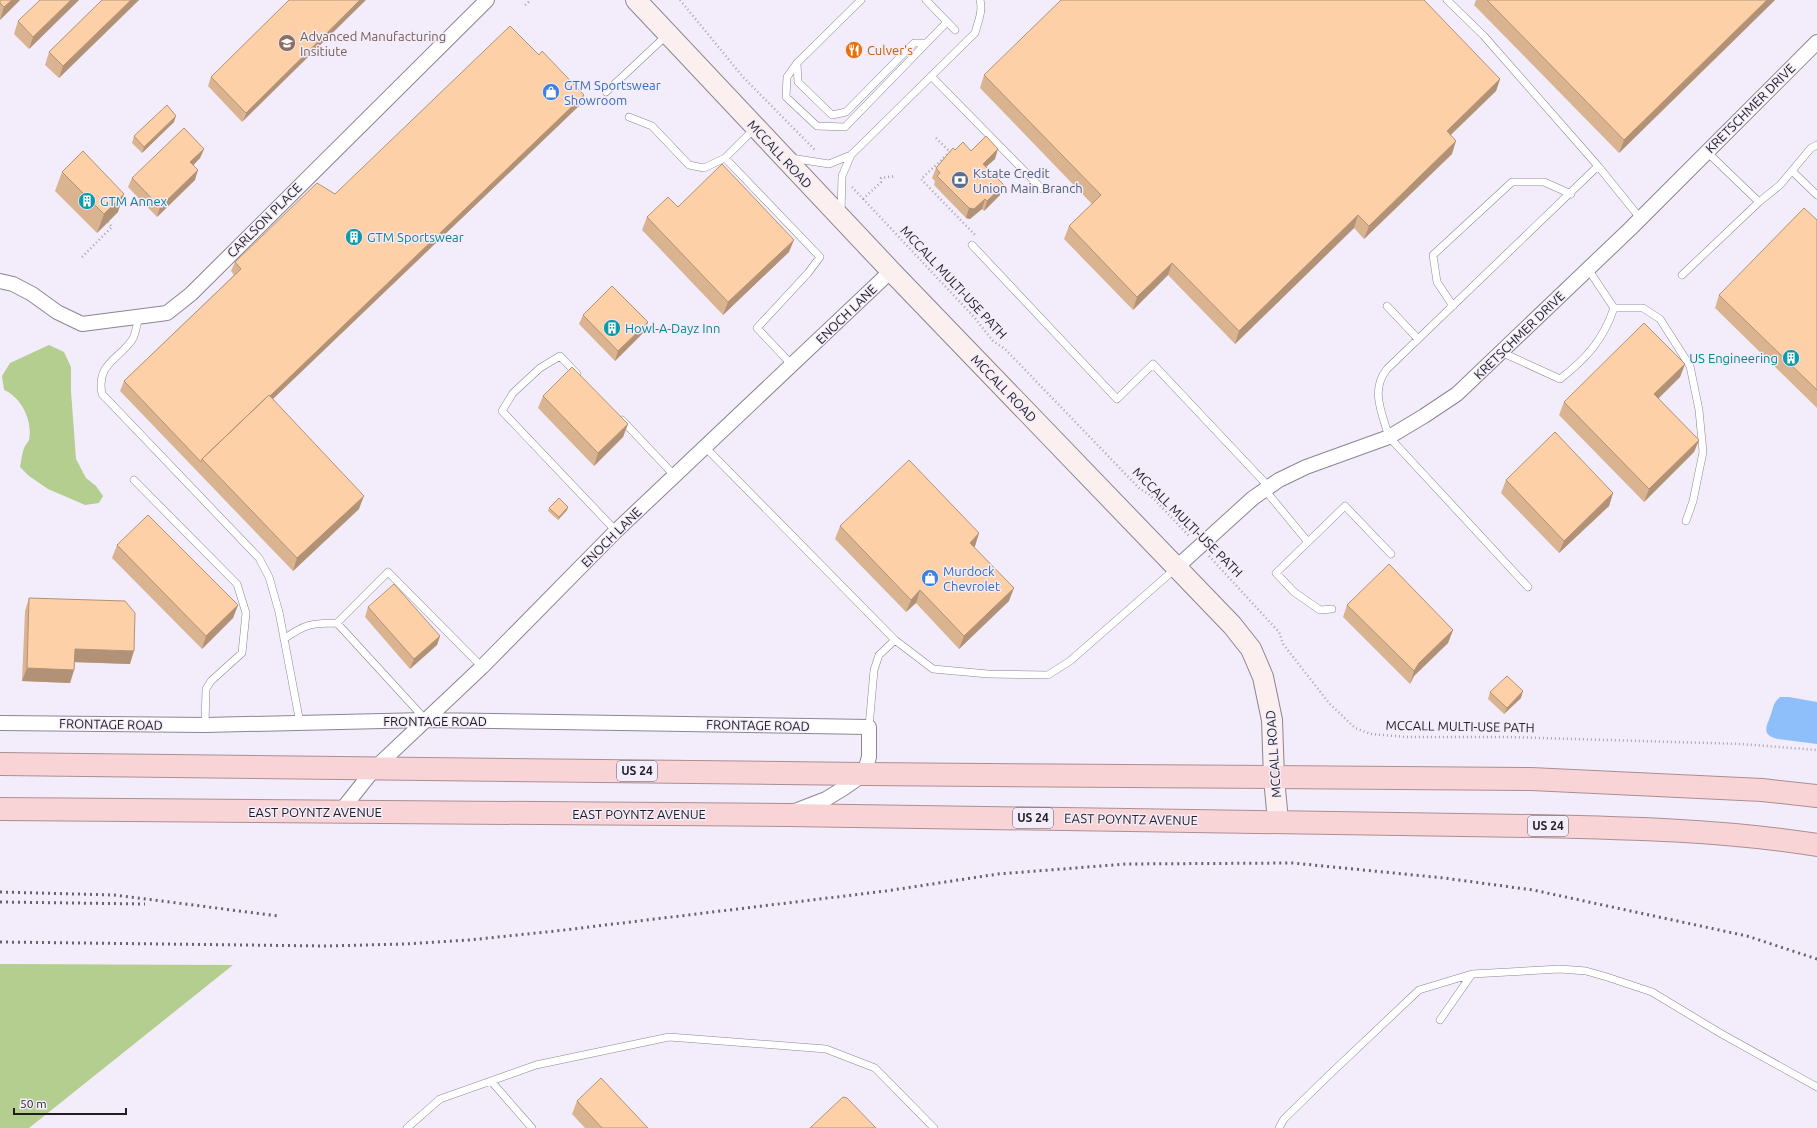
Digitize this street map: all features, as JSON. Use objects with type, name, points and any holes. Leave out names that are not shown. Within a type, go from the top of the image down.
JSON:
[{"type":"highway","name":"US 24","points":[[0,764],[864,774],[1531,779],[1762,790],[1817,796]]},
{"type":"highway","name":"EAST POYNTZ AVENUE","points":[[0,809],[787,814],[1278,821]]},
{"type":"highway","name":"US 24","points":[[1278,821],[1648,829],[1731,835],[1817,846]]},
{"type":"main road","name":"MCCALL ROAD","points":[[636,0],[841,219],[1232,625],[1251,649],[1263,677],[1272,720],[1274,778],[1278,821]]},
{"type":"street","name":"CARLSON PLACE","points":[[0,281],[13,284],[32,294],[57,312],[82,324],[100,323],[167,313],[191,294],[487,0]]},
{"type":"street","name":"KRETSCHMER DRIVE","points":[[1177,567],[1253,498],[1279,480],[1306,467],[1389,437],[1457,394],[1588,269],[1817,42]]},
{"type":"street","name":"ENOCH LANE","points":[[340,812],[375,768],[482,666],[616,531],[891,271]]},
{"type":"street","name":"FRONTAGE ROAD","points":[[0,723],[205,725],[426,720],[869,727]]},
{"type":"street","points":[[787,814],[826,799],[864,774],[869,757],[869,727]]},
{"type":"lane","points":[[861,0],[797,64],[787,77],[786,97],[817,126],[845,127],[947,22]]},
{"type":"lane","points":[[926,0],[955,30]]},
{"type":"lane","points":[[783,157],[829,164],[851,154],[975,33],[980,18],[980,0]]},
{"type":"lane","points":[[1447,0],[1484,36],[1598,166],[1640,218]]},
{"type":"lane","points":[[606,92],[668,34]]},
{"type":"lane","points":[[797,64],[798,82],[832,115],[846,112],[914,43],[926,43]]},
{"type":"lane","points":[[931,76],[1042,189]]},
{"type":"lane","points":[[630,117],[652,126],[689,166],[704,168],[725,158],[756,128]]},
{"type":"lane","points":[[1682,275],[1759,202],[1780,185],[1811,148],[1817,145]]},
{"type":"lane","points":[[1707,152],[1759,202]]},
{"type":"lane","points":[[841,219],[842,176],[851,154]]},
{"type":"lane","points":[[725,158],[820,257],[808,273],[756,328],[792,366]]},
{"type":"lane","points":[[1528,587],[1389,437],[1380,409],[1378,386],[1387,368],[1571,194],[1598,166]]},
{"type":"lane","points":[[1792,170],[1817,195]]},
{"type":"lane","points":[[1453,306],[1437,282],[1433,255],[1512,182],[1544,182],[1571,194]]},
{"type":"lane","points":[[972,245],[1117,399],[1153,364],[1267,488],[1308,542]]},
{"type":"lane","points":[[1588,269],[1614,308]]},
{"type":"lane","points":[[1387,306],[1418,339]]},
{"type":"lane","points":[[1501,352],[1560,378],[1575,367],[1598,343],[1608,326],[1614,308]]},
{"type":"lane","points":[[1614,308],[1643,308],[1660,319],[1690,366],[1699,410],[1703,452],[1693,501],[1686,521]]},
{"type":"lane","points":[[139,316],[133,340],[102,372],[100,384],[102,394],[258,558],[269,577],[279,612],[300,723]]},
{"type":"lane","points":[[582,379],[560,356],[540,368],[513,393],[502,412],[616,531]]},
{"type":"lane","points":[[614,412],[674,475]]},
{"type":"lane","points":[[705,447],[895,640],[933,669],[988,674],[1048,675],[1070,661],[1177,567]]},
{"type":"lane","points":[[134,480],[237,584],[246,613],[242,653],[211,681],[206,689],[205,725]]},
{"type":"lane","points":[[1332,608],[1320,610],[1294,592],[1276,573],[1345,506],[1391,554]]},
{"type":"lane","points":[[284,640],[300,628],[316,623],[337,623],[388,572],[482,666]]},
{"type":"lane","points":[[337,623],[426,720]]},
{"type":"lane","points":[[869,727],[874,670],[879,655],[895,640]]},
{"type":"lane","points":[[1278,1128],[1284,1119],[1317,1086],[1419,990],[1472,974],[1560,969],[1586,971],[1607,977],[1652,992],[1720,1033],[1817,1087]]},
{"type":"lane","points":[[1440,1020],[1472,974]]},
{"type":"lane","points":[[407,1128],[440,1099],[536,1065],[669,1038],[826,1049],[875,1068],[934,1128]]},
{"type":"lane","points":[[491,1081],[532,1128]]},
{"type":"path","points":[[525,5],[531,0]]},
{"type":"path","points":[[680,0],[743,77],[829,164]]},
{"type":"path","points":[[936,138],[954,155]]},
{"type":"path","points":[[950,152],[921,180],[979,238]]},
{"type":"path","name":"MCCALL MULTI-USE PATH","points":[[842,176],[974,317],[993,341],[1005,349],[1139,488],[1150,496],[1225,572],[1251,603],[1279,632],[1283,644],[1329,703],[1355,728],[1371,734],[1407,737],[1507,736],[1742,744],[1817,750]]},
{"type":"path","points":[[863,199],[881,182],[881,178],[895,176]]},
{"type":"path","points":[[82,257],[112,227],[108,222]]},
{"type":"green space","points":[[49,345],[64,352],[71,367],[71,391],[76,459],[86,478],[96,486],[103,496],[99,503],[85,505],[48,489],[29,476],[20,467],[24,448],[29,440],[29,425],[24,410],[16,398],[4,390],[2,376],[10,363]]},
{"type":"green space","points":[[0,964],[233,965],[29,1128],[0,1128]]},
{"type":"water","points":[[1780,697],[1789,697],[1817,702],[1817,744],[1778,739],[1769,735],[1766,730],[1767,726],[1774,705]]},
{"type":"building","points":[[0,0],[12,0],[4,7],[0,3]]},
{"type":"building","points":[[40,0],[71,0],[33,37],[18,21]]},
{"type":"building","points":[[102,0],[131,0],[63,66],[49,52]]},
{"type":"building","name":"Advanced Manufacturing Insitiute","points":[[289,0],[360,0],[246,113],[211,77]]},
{"type":"building","points":[[1061,0],[1424,0],[1500,79],[1447,131],[1456,141],[1369,226],[1358,215],[1239,331],[1172,263],[1137,297],[1069,226],[1101,195],[984,75]]},
{"type":"building","points":[[1487,0],[1767,0],[1624,140]]},
{"type":"building","name":"GTM Sportswear","points":[[510,26],[539,55],[542,51],[584,95],[270,396],[269,395],[202,459],[201,462],[124,381],[241,269],[235,262],[317,183],[335,194]]},
{"type":"building","points":[[167,105],[176,116],[144,147],[134,136]]},
{"type":"building","points":[[184,128],[204,149],[190,162],[198,170],[160,207],[132,178]]},
{"type":"building","name":"Kstate Credit Union Main Branch","points":[[986,136],[998,149],[983,164],[1004,185],[987,201],[985,199],[974,209],[969,208],[937,176],[940,173],[936,168],[953,148],[955,150],[963,142],[971,151]]},
{"type":"building","points":[[83,151],[124,194],[104,214],[62,172]]},
{"type":"building","points":[[722,164],[794,240],[728,302],[647,217],[668,197],[678,207]]},
{"type":"building","name":"US Engineering","points":[[1804,208],[1817,220],[1817,390],[1719,295]]},
{"type":"building","name":"Howl-A-Dayz Inn","points":[[612,286],[648,322],[618,351],[583,315]]},
{"type":"building","points":[[1644,323],[1685,364],[1654,394],[1699,440],[1649,489],[1564,402]]},
{"type":"building","points":[[572,367],[628,424],[598,453],[543,396]]},
{"type":"building","points":[[269,395],[364,496],[297,558],[202,459]]},
{"type":"building","points":[[1555,432],[1613,493],[1564,541],[1506,480]]},
{"type":"building","name":"Murdock Chevrolet","points":[[909,460],[979,533],[970,543],[1014,588],[964,636],[920,590],[911,600],[840,526]]},
{"type":"building","points":[[559,498],[568,507],[559,517],[549,508]]},
{"type":"building","points":[[148,515],[238,605],[206,636],[117,545]]},
{"type":"building","points":[[1389,564],[1453,630],[1419,663],[1414,671],[1347,605]]},
{"type":"building","points":[[394,584],[440,636],[414,659],[368,607]]},
{"type":"building","points":[[29,598],[125,601],[135,613],[134,651],[75,649],[74,670],[27,668]]},
{"type":"building","points":[[1507,676],[1523,691],[1507,708],[1490,692]]},
{"type":"building","points":[[601,1078],[648,1128],[602,1128],[577,1101]]},
{"type":"building","points":[[843,1097],[847,1098],[876,1128],[810,1128]]},
{"type":"railway","points":[[0,942],[326,946],[404,944],[469,940],[556,931],[886,891],[998,874],[1126,864],[1293,863],[1444,878],[1533,890],[1747,936],[1817,959]]},
{"type":"railway","points":[[0,892],[114,895],[279,916]]},
{"type":"railway","points":[[0,902],[145,904]]},
{"type":"place","name":"Advanced Manufacturing Insitiute","points":[[287,43]]},
{"type":"place","name":"Culver's","points":[[854,50]]},
{"type":"place","name":"GTM Sportswear Showroom","points":[[551,92]]},
{"type":"place","name":"Kstate Credit Union Main Branch","points":[[960,180]]},
{"type":"place","name":"GTM Annex","points":[[87,201]]},
{"type":"place","name":"GTM Sportswear","points":[[354,237]]},
{"type":"place","name":"Howl-A-Dayz Inn","points":[[612,328]]},
{"type":"place","name":"US Engineering","points":[[1791,358]]},
{"type":"place","name":"Murdock Chevrolet","points":[[930,578]]}]
